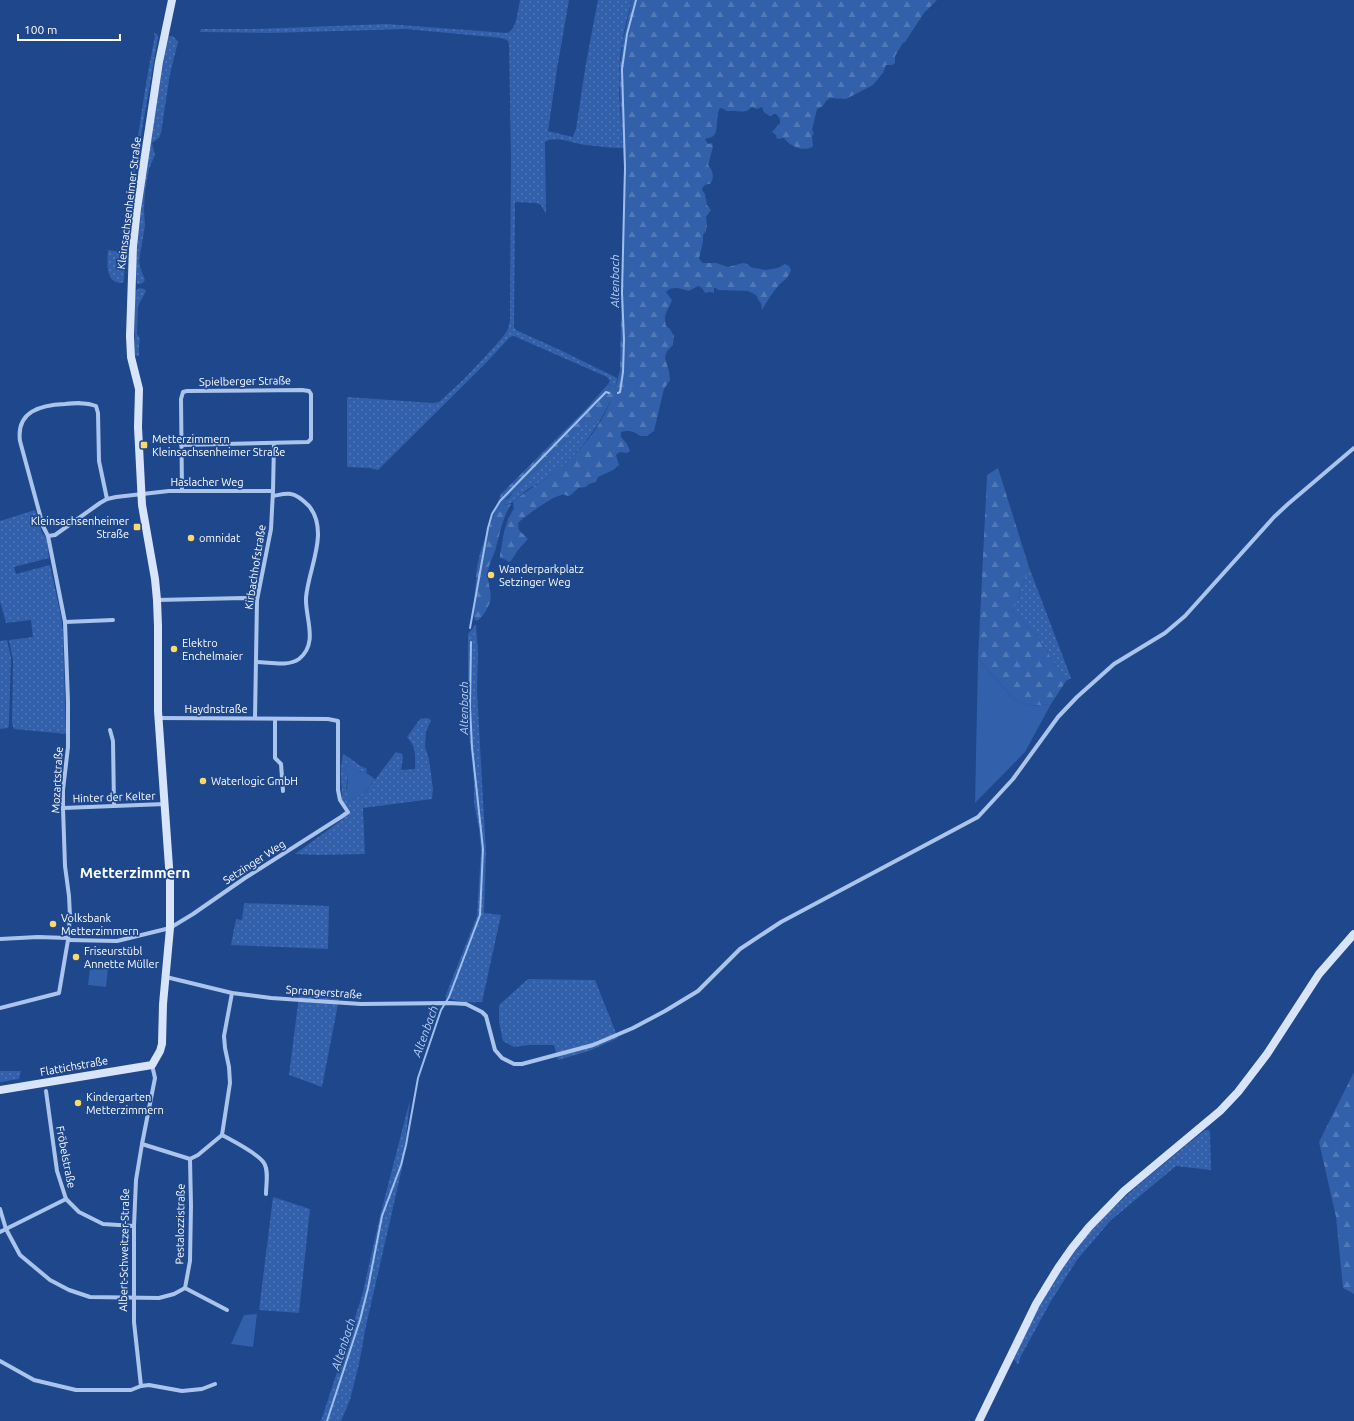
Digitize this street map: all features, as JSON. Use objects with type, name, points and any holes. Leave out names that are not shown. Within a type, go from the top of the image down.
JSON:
[{"type":"main road","name":"Kleinsachsenheimer Straße","points":[[170,928],[170,881],[158,718],[157,600],[155,579],[144,517],[138,427],[139,389],[132,357],[130,336],[132,253],[159,62],[172,0]]},
{"type":"main road","points":[[152,1064],[160,1051],[162,1044],[162,1021],[170,928]]},
{"type":"main road","points":[[979,1421],[1036,1304],[1072,1248],[1089,1226],[1124,1191],[1220,1111],[1238,1092],[1267,1054],[1319,974],[1354,934]]},
{"type":"main road","name":"Flattichstraße","points":[[0,1090],[152,1064]]},
{"type":"street","name":"Spielberger Straße","points":[[182,490],[181,399],[182,394],[186,391],[309,391],[311,397],[310,442],[274,444]]},
{"type":"street","name":"Mozartstraße","points":[[0,1008],[59,993],[68,939],[70,916],[65,866],[63,808],[68,731],[65,622],[48,536],[43,526],[24,460],[18,431],[24,417],[34,410],[44,406],[74,403],[96,406],[98,413],[100,465],[107,498]]},
{"type":"street","points":[[182,445],[274,444]]},
{"type":"street","name":"Kirbachhofstraße","points":[[255,718],[257,662],[256,600],[271,528],[274,444]]},
{"type":"street","name":"Sprangerstraße","points":[[166,977],[232,993],[271,998],[361,1004],[450,1002],[466,1004],[482,1012],[486,1016],[495,1050],[502,1058],[514,1064],[522,1064],[593,1045],[633,1028],[698,991],[740,948],[781,922],[978,817],[1013,779],[1058,717],[1077,697],[1114,664],[1165,633],[1185,616],[1279,512],[1354,448]]},
{"type":"street","name":"Haslacher Weg","points":[[107,498],[182,490],[290,494],[301,498],[312,510],[316,521],[316,546],[306,600],[310,643],[298,659],[284,663],[257,662]]},
{"type":"street","points":[[48,536],[55,535],[107,498]]},
{"type":"street","points":[[157,600],[244,598],[256,600]]},
{"type":"street","points":[[65,622],[113,620]]},
{"type":"street","name":"Haydnstraße","points":[[158,718],[328,719],[338,721],[338,790],[340,800],[348,812]]},
{"type":"street","points":[[275,719],[275,758],[281,764],[283,791]]},
{"type":"street","points":[[110,730],[113,741],[114,806]]},
{"type":"street","name":"Hinter der Kelter","points":[[63,808],[165,804]]},
{"type":"street","name":"Setzinger Weg","points":[[170,928],[348,812]]},
{"type":"street","points":[[0,939],[38,937],[117,941],[170,928]]},
{"type":"street","points":[[142,1144],[190,1159],[198,1155],[222,1135],[230,1083],[224,1036],[232,993]]},
{"type":"street","name":"Albert-Schweitzer-Straße","points":[[141,1386],[134,1322],[134,1226],[136,1180],[154,1090],[155,1078],[152,1064]]},
{"type":"street","name":"Fröbelstraße","points":[[46,1091],[57,1171],[66,1199],[79,1212],[103,1224],[134,1226]]},
{"type":"street","points":[[222,1135],[250,1152],[263,1162],[267,1174],[266,1194]]},
{"type":"street","name":"Pestalozzistraße","points":[[185,1288],[190,1261],[190,1159]]},
{"type":"street","points":[[0,1232],[66,1199]]},
{"type":"street","points":[[0,1209],[6,1228],[20,1255],[50,1280],[69,1290],[90,1297],[159,1298],[174,1294],[185,1288],[227,1310]]},
{"type":"street","points":[[0,1361],[34,1380],[76,1390],[130,1390],[149,1385],[182,1391],[202,1389],[215,1384]]},
{"type":"green space","points":[[520,0],[569,0],[548,131],[573,137],[576,129],[586,63],[598,0],[632,0],[620,55],[619,82],[623,148],[586,145],[554,139],[545,142],[546,214],[541,205],[537,203],[515,202],[514,327],[516,330],[617,378],[615,390],[608,384],[610,381],[607,377],[514,336],[510,337],[485,364],[378,470],[370,468],[347,467],[347,397],[433,403],[439,402],[464,379],[495,346],[508,329],[510,320],[511,158],[509,43],[507,40],[502,38],[406,29],[270,33],[200,32],[201,29],[255,29],[387,24],[507,33],[515,24]]},
{"type":"green space","points":[[632,0],[937,0],[924,13],[903,43],[895,56],[895,63],[892,65],[886,65],[883,73],[873,85],[846,99],[830,98],[823,106],[817,109],[812,130],[814,133],[812,136],[813,146],[810,148],[797,148],[784,138],[777,139],[776,135],[772,132],[780,123],[780,119],[776,114],[770,116],[764,112],[762,107],[757,109],[752,107],[747,111],[726,111],[720,108],[716,132],[712,137],[705,139],[708,144],[712,143],[713,147],[708,165],[711,169],[713,177],[712,182],[705,185],[702,190],[705,194],[707,205],[711,210],[706,217],[707,226],[703,235],[699,259],[703,263],[716,263],[728,267],[743,263],[748,264],[750,267],[766,270],[778,268],[785,264],[789,266],[791,270],[790,273],[774,291],[762,310],[761,303],[756,295],[748,291],[718,290],[714,288],[714,293],[705,293],[702,288],[698,286],[689,291],[674,288],[666,292],[672,300],[666,313],[665,322],[666,326],[670,329],[674,336],[673,345],[667,351],[665,358],[670,380],[664,389],[654,431],[647,436],[640,436],[631,431],[621,432],[621,437],[627,444],[630,451],[627,453],[620,452],[616,455],[619,465],[613,470],[598,477],[596,482],[589,484],[586,487],[578,488],[571,495],[558,496],[546,502],[518,523],[519,530],[528,539],[509,562],[500,558],[500,555],[504,532],[508,519],[514,508],[513,502],[559,469],[579,450],[598,426],[611,400],[600,420],[586,423],[566,440],[505,500],[504,505],[511,504],[503,521],[495,551],[490,563],[488,579],[491,598],[483,616],[476,621],[473,615],[477,566],[481,550],[501,494],[585,410],[608,384],[615,389],[620,370],[624,168],[619,74],[623,40]]},
{"type":"green space","points":[[154,33],[157,34],[158,37],[142,128],[126,251],[126,224],[147,76],[155,36]]},
{"type":"green space","points":[[173,36],[178,42],[170,74],[161,133],[159,138],[152,143],[155,155],[149,169],[145,192],[145,226],[139,261],[145,280],[142,284],[137,284],[135,271],[143,192],[167,38]]},
{"type":"green space","points":[[159,38],[130,246],[127,283],[129,246],[137,178]]},
{"type":"green space","points":[[108,250],[126,253],[124,281],[122,283],[116,282],[112,280],[108,271]]},
{"type":"green space","points":[[140,288],[146,291],[138,306],[137,334],[140,339],[139,356],[135,356],[135,291]]},
{"type":"green space","points":[[600,420],[573,457],[547,478],[527,490],[514,501],[504,505],[505,500],[509,498],[513,492],[586,422],[596,422]]},
{"type":"green space","points":[[998,468],[1029,567],[1013,612],[1037,636],[1066,681],[1051,704],[1030,706],[1014,699],[978,659],[987,475]]},
{"type":"green space","points":[[35,510],[42,533],[47,538],[49,558],[14,567],[16,574],[50,565],[61,616],[63,633],[66,734],[14,729],[12,724],[13,660],[9,640],[33,637],[31,620],[6,623],[0,601],[0,521]]},
{"type":"green space","points":[[1029,567],[1071,678],[1066,681],[1037,636],[1013,612]]},
{"type":"green space","points":[[476,624],[478,652],[477,691],[486,853],[484,913],[501,915],[482,1002],[459,1001],[445,997],[477,916],[481,850],[474,803],[474,782],[468,723],[468,634]]},
{"type":"green space","points":[[7,640],[11,657],[9,724],[8,728],[0,729],[0,641]]},
{"type":"green space","points":[[978,659],[1014,699],[1030,706],[1051,704],[1025,752],[975,803]]},
{"type":"green space","points":[[420,719],[430,719],[431,721],[426,731],[425,747],[429,759],[433,789],[432,799],[363,808],[365,854],[295,854],[343,819],[350,811],[342,800],[341,773],[346,773],[348,776],[346,788],[353,800],[360,794],[364,794],[396,752],[402,754],[403,757],[401,770],[415,769],[414,749],[407,737]]},
{"type":"green space","points":[[343,754],[362,767],[366,768],[367,771],[357,771],[348,762],[346,768],[341,768]]},
{"type":"green space","points":[[348,762],[353,765],[357,771],[365,772],[375,779],[364,794],[360,794],[353,800],[349,799],[347,793],[348,776],[346,773],[341,773],[341,768],[346,768]]},
{"type":"green space","points":[[244,903],[329,906],[328,949],[231,945],[236,919],[242,920]]},
{"type":"green space","points":[[90,968],[108,969],[106,987],[88,985]]},
{"type":"green space","points":[[528,979],[595,980],[618,1038],[589,1051],[558,1060],[554,1045],[529,1045],[514,1047],[503,1041],[499,1022],[499,1005]]},
{"type":"green space","points":[[299,996],[339,999],[322,1087],[289,1075]]},
{"type":"green space","points":[[0,1071],[21,1071],[19,1079],[0,1082]]},
{"type":"green space","points":[[1354,1072],[1354,1294],[1343,1288],[1336,1217],[1319,1142]]},
{"type":"green space","points":[[410,1100],[403,1164],[350,1400],[341,1421],[321,1421],[362,1296],[380,1216]]},
{"type":"green space","points":[[1205,1130],[1209,1130],[1210,1132],[1211,1170],[1176,1166],[1110,1221],[1077,1260],[1051,1301],[1021,1356],[1018,1365],[1014,1359],[1040,1305],[1064,1264],[1081,1242],[1100,1221],[1141,1183]]},
{"type":"green space","points":[[273,1197],[310,1209],[299,1313],[259,1310]]},
{"type":"green space","points":[[257,1314],[253,1347],[231,1344],[244,1315]]},
{"type":"waterway","name":"Altenbach","points":[[625,167],[622,69],[627,34],[636,0]]},
{"type":"waterway","name":"Altenbach","points":[[618,393],[620,392],[623,372],[624,340],[622,293],[625,168]]},
{"type":"waterway","name":"Altenbach","points":[[470,628],[488,528],[492,514],[500,501],[606,392],[609,393]]},
{"type":"waterway","name":"Altenbach","points":[[327,1421],[360,1320],[368,1288],[382,1216],[401,1165],[406,1145],[418,1078],[441,1010],[449,997],[480,915],[483,849],[472,747],[470,707],[471,642]]},
{"type":"place","name":"Metterzimmern Kleinsachsenheimer Straße","points":[[144,445]]},
{"type":"place","name":"Kleinsachsenheimer Straße","points":[[137,527]]},
{"type":"place","name":"omnidat","points":[[191,538]]},
{"type":"place","name":"Wanderparkplatz Setzinger Weg","points":[[491,575]]},
{"type":"place","name":"Elektro Enchelmaier","points":[[174,649]]},
{"type":"place","name":"Waterlogic GmbH","points":[[203,781]]},
{"type":"place","name":"Volksbank Metterzimmern","points":[[53,924]]},
{"type":"place","name":"Friseurstübl Annette Müller","points":[[76,957]]},
{"type":"place","name":"Kindergarten Metterzimmern","points":[[78,1103]]},
{"type":"district","name":"Metterzimmern","points":[[135,872]]}]
